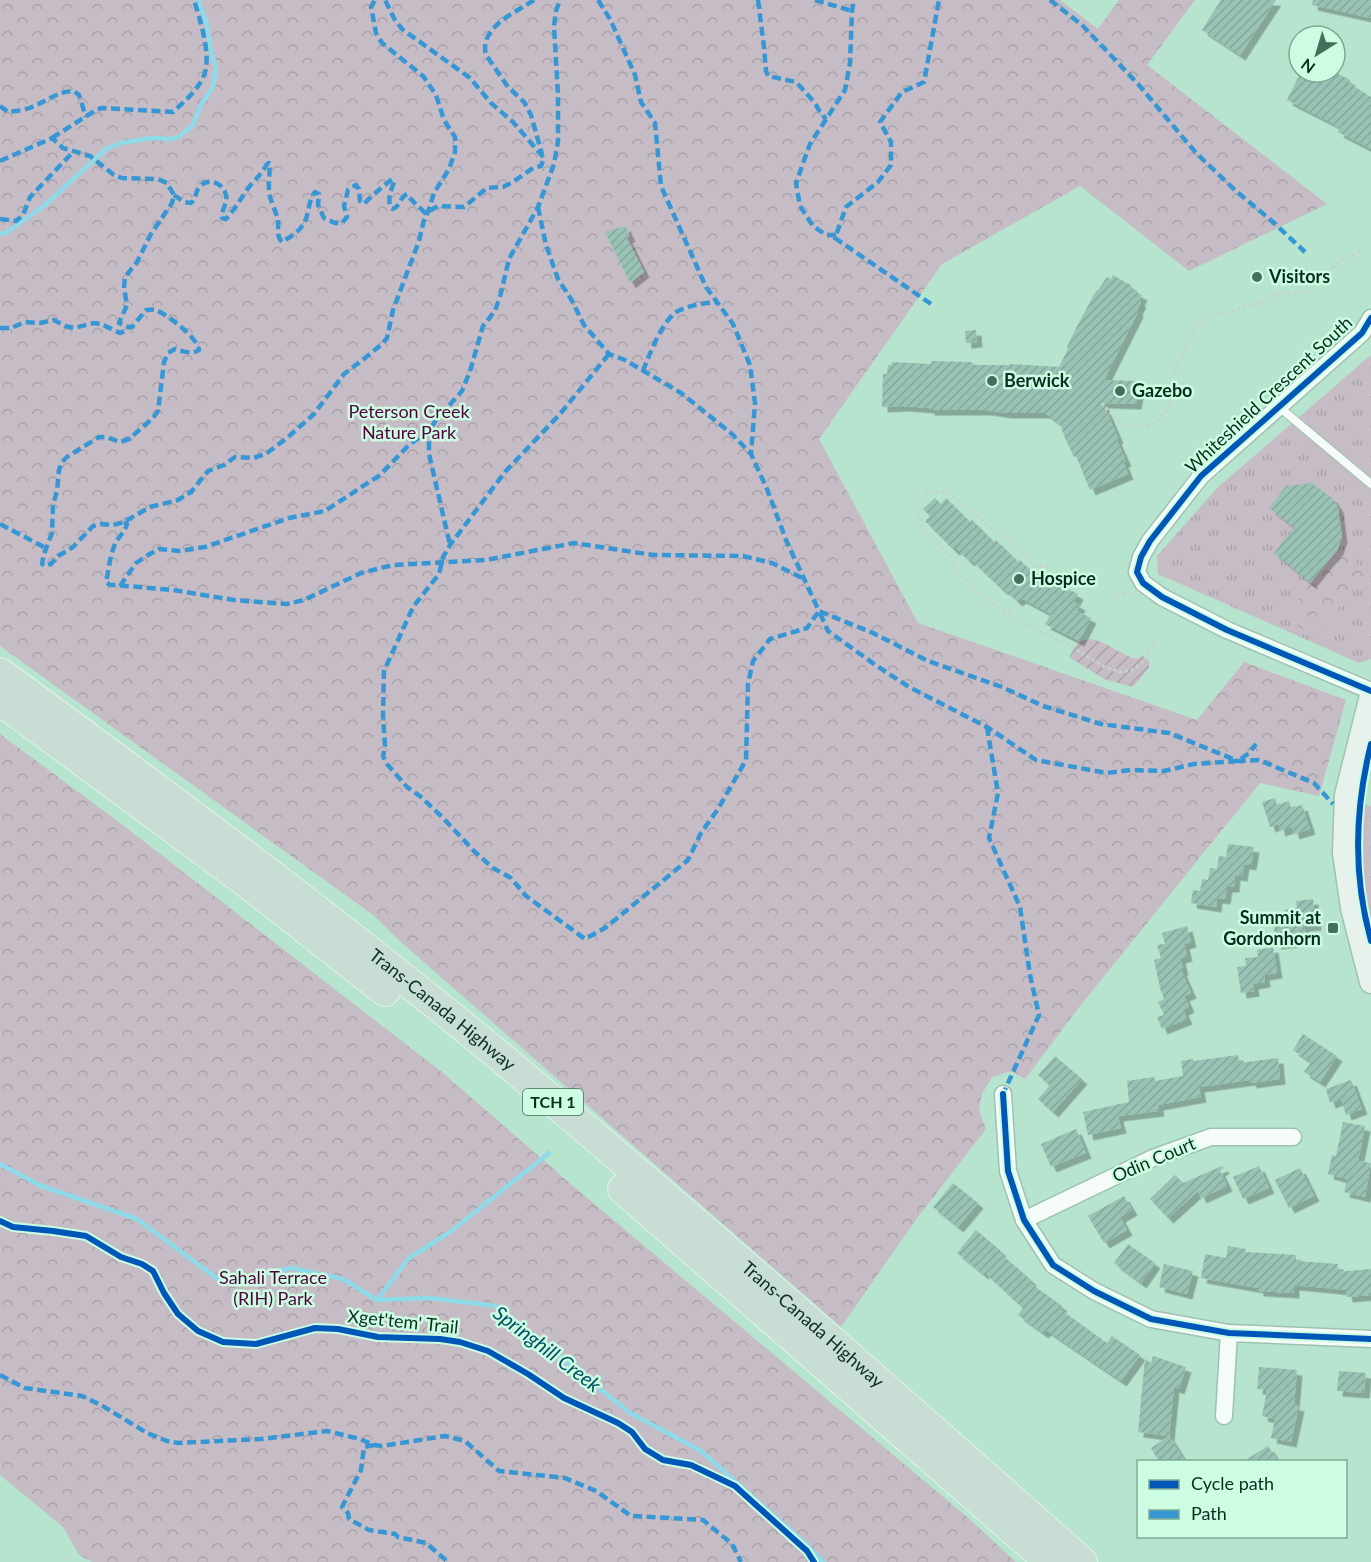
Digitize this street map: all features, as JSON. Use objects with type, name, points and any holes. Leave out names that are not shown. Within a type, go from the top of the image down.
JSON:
[{"type":"highway","name":"Trans-Canada Highway","points":[[0,673],[262,868],[501,1058],[739,1261],[1082,1562]]},
{"type":"highway","name":"Trans-Canada Highway","points":[[0,700],[249,885],[481,1068],[575,1147],[1050,1562]]},
{"type":"main road","points":[[1371,696],[1346,795],[1344,853],[1352,908],[1371,982]]},
{"type":"street","name":"Whiteshield Crescent South","points":[[1371,318],[1362,333],[1201,476],[1150,541],[1141,557],[1137,572],[1143,584],[1162,597],[1227,630],[1371,692]]},
{"type":"street","points":[[1003,1094],[1008,1171],[1024,1220],[1053,1265],[1094,1292],[1151,1319],[1229,1333],[1371,1339]]},
{"type":"street","name":"Odin Court","points":[[1024,1220],[1153,1158],[1211,1137],[1293,1137]]},
{"type":"street","points":[[1224,1416],[1229,1333]]},
{"type":"lane","points":[[1279,407],[1371,484]]},
{"type":"path","points":[[1102,403],[1119,423],[1135,428],[1152,425],[1164,414],[1170,403],[1173,374],[1197,325],[1219,314],[1256,304],[1281,292],[1294,294],[1308,291],[1340,261],[1362,250]]},
{"type":"path","points":[[1049,566],[1037,567],[1032,564],[1016,545],[999,535],[968,507],[945,492],[927,491],[917,508],[922,526],[953,560],[956,569],[985,598],[1019,621],[1074,648],[1105,667],[1121,672],[1132,670],[1142,663],[1157,636]]},
{"type":"path","points":[[1111,598],[1127,592]]},
{"type":"green space","name":"Peterson Creek Nature Park","points":[[0,0],[1060,0],[1098,29],[1119,0],[1195,0],[1147,65],[1327,204],[1189,271],[1080,186],[942,264],[819,439],[918,623],[1197,720],[1244,662],[1346,700],[1319,796],[1260,783],[1080,1006],[1025,1079],[1011,1071],[992,1077],[982,1094],[979,1110],[986,1129],[915,1221],[841,1327],[402,943],[373,915],[0,646]]},
{"type":"green space","points":[[1371,355],[1371,659],[1359,663],[1158,574],[1157,556],[1217,488]]},
{"type":"green space","points":[[1338,549],[1367,572],[1314,639],[1287,617],[1310,583]]},
{"type":"green space","points":[[1092,639],[1137,659],[1143,656],[1149,661],[1149,668],[1133,687],[1104,679],[1069,657],[1079,641]]},
{"type":"green space","name":"Sahali Terrace (RIH) Park","points":[[0,734],[124,826],[443,1073],[573,1186],[967,1517],[1016,1562],[92,1562],[79,1555],[63,1527],[0,1475]]},
{"type":"green space","points":[[1358,801],[1371,806],[1371,933],[1360,904],[1353,853]]},
{"type":"building","points":[[1221,0],[1276,0],[1240,55],[1202,30]]},
{"type":"building","points":[[1313,0],[1371,0],[1371,18],[1312,5]]},
{"type":"building","points":[[1347,78],[1350,80],[1349,83],[1371,97],[1371,149],[1338,132],[1340,128],[1336,125],[1287,100],[1295,84],[1347,84]]},
{"type":"building","points":[[625,226],[630,236],[627,238],[644,272],[630,283],[605,232]]},
{"type":"building","name":"Berwick","points":[[1113,275],[1132,286],[1130,289],[1142,295],[1138,312],[1104,380],[1137,381],[1138,384],[1136,404],[1103,403],[1118,438],[1116,439],[1126,461],[1123,462],[1128,474],[1090,490],[1060,424],[1045,413],[882,407],[883,374],[887,374],[888,365],[892,362],[931,364],[931,361],[971,362],[975,365],[1010,364],[1059,367],[1096,291],[1107,277],[1111,279]]},
{"type":"building","points":[[976,330],[977,342],[966,343],[965,331]]},
{"type":"building","points":[[1312,483],[1332,498],[1338,507],[1342,537],[1338,549],[1310,583],[1274,553],[1294,528],[1269,508],[1286,486]]},
{"type":"building","name":"Hospice","points":[[935,498],[941,504],[946,498],[970,522],[972,520],[994,542],[996,540],[1018,562],[1020,560],[1029,569],[1078,594],[1074,602],[1080,605],[1077,611],[1091,618],[1079,641],[1045,624],[1051,614],[1021,598],[1017,601],[970,559],[969,561],[956,548],[954,550],[925,521],[930,516],[923,509]]},
{"type":"building","points":[[1275,798],[1277,805],[1289,801],[1291,808],[1302,805],[1310,829],[1294,834],[1292,827],[1280,831],[1278,824],[1270,827],[1262,802]]},
{"type":"building","points":[[1228,844],[1254,847],[1251,865],[1244,864],[1242,876],[1235,875],[1234,887],[1227,887],[1225,899],[1217,898],[1216,907],[1191,903],[1193,890],[1200,891],[1202,879],[1208,880],[1210,868],[1217,869],[1219,856],[1226,857]]},
{"type":"building","points":[[1313,899],[1316,925],[1304,926],[1305,933],[1292,935],[1293,942],[1276,944],[1273,918],[1286,916],[1285,910],[1297,908],[1296,901]]},
{"type":"building","points":[[1187,926],[1191,942],[1184,944],[1187,956],[1180,958],[1183,970],[1181,970],[1191,993],[1184,996],[1189,1007],[1183,1010],[1187,1019],[1162,1029],[1157,1017],[1164,1015],[1158,1002],[1164,999],[1154,960],[1161,958],[1157,945],[1165,944],[1162,933]]},
{"type":"building","points":[[1273,947],[1277,973],[1264,975],[1265,982],[1253,984],[1254,991],[1241,993],[1237,967],[1246,966],[1245,958],[1258,957],[1257,950]]},
{"type":"building","points":[[1303,1034],[1337,1056],[1320,1082],[1304,1072],[1311,1062],[1293,1050]]},
{"type":"building","points":[[1238,1055],[1239,1063],[1278,1058],[1280,1079],[1251,1083],[1250,1080],[1199,1087],[1201,1097],[1158,1105],[1159,1111],[1118,1116],[1121,1128],[1088,1135],[1083,1112],[1129,1102],[1127,1081],[1154,1077],[1155,1081],[1183,1076],[1181,1061]]},
{"type":"building","points":[[1055,1056],[1082,1079],[1053,1112],[1038,1099],[1050,1085],[1038,1075]]},
{"type":"building","points":[[1351,1080],[1362,1109],[1346,1115],[1341,1099],[1330,1103],[1326,1089]]},
{"type":"building","points":[[1343,1122],[1365,1126],[1358,1161],[1371,1163],[1365,1197],[1344,1192],[1347,1179],[1328,1174],[1332,1155],[1336,1156]]},
{"type":"building","points":[[1076,1129],[1086,1153],[1051,1167],[1041,1144]]},
{"type":"building","points":[[1222,1166],[1224,1168],[1220,1171],[1227,1186],[1201,1198],[1198,1191],[1168,1218],[1150,1199],[1175,1175],[1183,1183]]},
{"type":"building","points":[[1259,1166],[1269,1188],[1243,1199],[1233,1177]]},
{"type":"building","points":[[1300,1168],[1314,1196],[1289,1208],[1275,1180]]},
{"type":"building","points":[[953,1183],[978,1203],[958,1227],[933,1207]]},
{"type":"building","points":[[1124,1196],[1132,1210],[1120,1217],[1127,1230],[1104,1243],[1088,1216]]},
{"type":"building","points":[[976,1230],[1031,1280],[1029,1282],[1062,1306],[1060,1309],[1107,1343],[1112,1336],[1140,1355],[1121,1381],[1046,1330],[1043,1333],[1018,1315],[1023,1308],[984,1272],[983,1274],[957,1253]]},
{"type":"building","points":[[1128,1244],[1155,1263],[1141,1283],[1114,1263]]},
{"type":"building","points":[[1228,1246],[1246,1249],[1245,1252],[1296,1255],[1296,1261],[1338,1264],[1337,1272],[1371,1269],[1371,1295],[1347,1297],[1346,1290],[1294,1285],[1294,1293],[1258,1291],[1258,1288],[1201,1278],[1205,1254],[1226,1258]]},
{"type":"building","points":[[1164,1264],[1193,1271],[1187,1294],[1159,1287]]},
{"type":"building","points":[[1153,1356],[1186,1367],[1179,1389],[1174,1387],[1169,1436],[1138,1432],[1145,1359],[1151,1363]]},
{"type":"building","points":[[1259,1367],[1297,1370],[1294,1405],[1299,1406],[1291,1442],[1271,1438],[1275,1419],[1262,1416],[1267,1390],[1257,1389]]},
{"type":"building","points":[[1339,1371],[1366,1373],[1364,1393],[1337,1391]]},
{"type":"building","points":[[1169,1436],[1184,1460],[1158,1460],[1151,1448]]},
{"type":"building","points":[[1268,1446],[1277,1460],[1246,1460]]},
{"type":"waterway","points":[[0,234],[6,233],[45,205],[106,149],[121,143],[151,138],[179,137],[192,126],[202,103],[213,87],[216,67],[206,21],[198,0]]},
{"type":"waterway","points":[[377,1300],[409,1258],[450,1232],[549,1153]]},
{"type":"waterway","name":"Springhill Creek","points":[[0,1164],[39,1185],[137,1219],[222,1282],[292,1268],[343,1279],[377,1300],[430,1298],[496,1306],[630,1413],[701,1451],[805,1543],[823,1562]]},
{"type":"marked path","points":[[52,138],[102,108],[173,112],[198,86],[206,67],[204,38],[194,0]]},
{"type":"marked path","points":[[0,161],[52,138],[63,148],[90,156],[114,175],[122,178],[158,179],[167,183],[174,195],[172,203],[151,234],[137,262],[125,277],[127,305],[119,323],[132,327],[146,310],[156,310],[188,333],[199,350],[184,352],[175,349],[168,353],[164,362],[158,411],[129,439],[120,442],[99,437],[62,462],[53,505],[52,533],[42,564],[45,566],[73,547],[93,526],[124,522],[150,507],[178,500],[191,492],[208,471],[224,465],[235,457],[254,458],[267,453],[314,414],[344,374],[387,338],[393,310],[419,241],[424,220],[434,193],[449,169],[455,152],[455,137],[444,120],[436,95],[423,76],[382,43],[376,33],[371,7],[375,0]]},
{"type":"marked path","points":[[174,195],[184,202],[191,203],[200,186],[207,182],[215,183],[222,187],[226,195],[222,215],[222,218],[226,219],[269,163],[269,193],[282,242],[302,226],[315,192],[319,194],[318,205],[324,218],[335,223],[342,223],[347,217],[344,206],[348,190],[356,185],[359,189],[360,201],[364,204],[392,179],[394,182],[389,198],[391,208],[395,208],[407,194],[425,213],[438,206],[464,207],[487,188],[503,187],[533,168],[541,166],[544,158],[513,122],[491,103],[470,78],[402,29],[385,0]]},
{"type":"marked path","points":[[534,0],[500,22],[488,36],[485,45],[486,55],[508,87],[524,102],[531,115],[542,154]]},
{"type":"marked path","points":[[120,586],[136,563],[159,549],[180,551],[205,547],[289,518],[325,511],[380,475],[407,447],[431,428],[462,391],[483,326],[495,311],[509,259],[538,207],[554,164],[558,141],[554,26],[560,0]]},
{"type":"marked path","points":[[598,0],[610,19],[635,75],[641,102],[655,123],[661,186],[706,287],[733,324],[750,365],[755,403],[751,454]]},
{"type":"marked path","points":[[758,0],[768,76],[796,82],[826,119]]},
{"type":"marked path","points":[[815,0],[852,11]]},
{"type":"marked path","points":[[836,235],[826,235],[813,226],[800,206],[796,183],[810,144],[845,90],[850,63],[854,0]]},
{"type":"marked path","points":[[931,304],[835,238],[846,207],[878,182],[891,165],[891,142],[880,122],[902,92],[924,82],[939,0]]},
{"type":"marked path","points":[[1050,0],[1082,25],[1138,84],[1196,153],[1305,252]]},
{"type":"marked path","points":[[0,106],[8,112],[23,110],[58,94],[74,91],[79,95],[86,117]]},
{"type":"marked path","points":[[0,219],[16,221],[23,215],[30,197],[74,151]]},
{"type":"marked path","points":[[538,207],[546,245],[558,279],[584,325],[609,354],[625,360],[681,393],[732,434],[751,454],[786,540],[819,611],[873,633],[928,661],[1002,687],[1043,706],[1101,724],[1169,733],[1238,761],[1259,760],[1314,783],[1333,804]]},
{"type":"marked path","points":[[643,371],[658,337],[674,314],[693,306],[718,302]]},
{"type":"marked path","points":[[0,328],[11,328],[25,322],[40,323],[54,320],[74,328],[94,323],[101,324],[120,333],[128,327]]},
{"type":"marked path","points":[[609,354],[560,414],[505,472],[450,545],[443,557],[439,574],[413,607],[384,671],[385,746],[383,756],[387,764],[407,787],[421,797],[493,868],[511,878],[526,896],[585,939],[605,928],[688,860],[701,833],[718,809],[746,760],[748,684],[753,661],[770,639],[807,628],[819,611],[828,631],[877,666],[909,687],[987,727],[1036,760],[1107,773],[1131,770],[1164,771],[1194,764],[1238,761],[1256,744]]},
{"type":"marked path","points":[[431,428],[429,454],[450,545]]},
{"type":"marked path","points":[[124,522],[127,524],[126,527],[116,542],[111,557],[106,582],[110,585],[173,590],[234,600],[287,604],[304,600],[361,573],[393,565],[486,560],[574,543],[653,555],[743,556],[772,563],[804,579]]},
{"type":"marked path","points":[[0,524],[46,548]]},
{"type":"marked path","points":[[987,727],[998,793],[989,838],[1020,907],[1030,975],[1039,1015],[1003,1094]]},
{"type":"marked path","points":[[0,1375],[25,1388],[82,1396],[147,1433],[178,1443],[261,1439],[327,1431],[382,1446],[445,1436],[465,1441],[499,1471],[565,1478],[596,1491],[631,1516],[703,1520],[732,1544],[741,1562]]},
{"type":"marked path","points":[[374,1445],[364,1447],[361,1470],[342,1507],[348,1513],[349,1519],[369,1530],[395,1534],[398,1537],[426,1543],[448,1562]]},
{"type":"cycle path","points":[[1371,318],[1362,333],[1201,476],[1150,541],[1141,557],[1137,572],[1143,583],[1162,597],[1227,630],[1371,691]]},
{"type":"cycle path","points":[[1371,744],[1362,793],[1358,842],[1361,892],[1371,941]]},
{"type":"cycle path","points":[[1003,1094],[1008,1171],[1024,1220],[1053,1265],[1094,1291],[1151,1319],[1229,1333],[1371,1339]]},
{"type":"cycle path","name":"Xget'tem' Trail","points":[[0,1221],[13,1227],[86,1236],[121,1257],[142,1264],[153,1271],[178,1314],[198,1331],[223,1342],[256,1344],[315,1328],[338,1329],[378,1337],[440,1339],[460,1342],[488,1351],[564,1398],[618,1423],[632,1432],[645,1449],[663,1460],[691,1465],[735,1486],[807,1551],[814,1562]]},
{"type":"place","name":"Visitors","points":[[1257,277]]},
{"type":"place","name":"Berwick","points":[[992,381]]},
{"type":"place","name":"Gazebo","points":[[1120,391]]},
{"type":"place","name":"Hospice","points":[[1019,579]]},
{"type":"place","name":"Summit at Gordonhorn","points":[[1333,928]]}]
